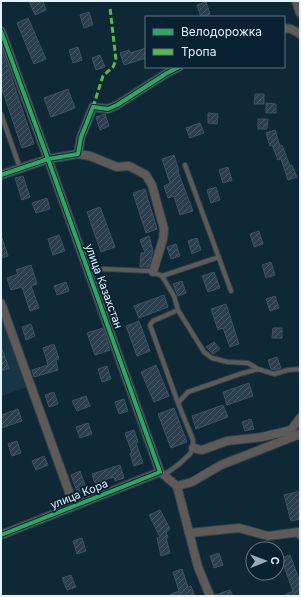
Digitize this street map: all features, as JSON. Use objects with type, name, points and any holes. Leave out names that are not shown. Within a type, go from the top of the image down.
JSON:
[{"type":"street","points":[[296,1],[300,14]]},
{"type":"street","points":[[285,28],[291,29],[300,34]]},
{"type":"street","name":"улица Казахстан","points":[[2,36],[90,271],[161,472]]},
{"type":"street","points":[[78,154],[81,137],[93,107],[108,109],[113,107],[177,68]]},
{"type":"street","points":[[1,175],[48,159],[78,154],[90,156],[117,167],[129,166],[146,175],[152,185],[164,228],[163,239],[153,272]]},
{"type":"street","points":[[1,303],[74,506]]},
{"type":"street","points":[[193,448],[202,450],[227,441],[262,437],[291,430],[300,418]]},
{"type":"street","points":[[177,486],[192,482],[221,465],[300,434]]},
{"type":"street","points":[[161,472],[177,486],[198,567],[210,596]]},
{"type":"street","name":"улица Кора","points":[[1,535],[161,472]]},
{"type":"street","points":[[189,533],[239,528],[268,536],[300,533]]},
{"type":"lane","points":[[1,114],[3,128],[20,168]]},
{"type":"lane","points":[[185,165],[231,291]]},
{"type":"lane","points":[[162,276],[219,257]]},
{"type":"lane","points":[[90,271],[104,269],[153,272],[162,276],[174,296],[178,310],[204,352],[212,358],[228,362],[248,363],[258,369],[274,374],[288,370],[300,369]]},
{"type":"lane","points":[[161,472],[182,462],[190,454],[193,448],[193,440],[150,325],[153,321],[178,310]]},
{"type":"lane","points":[[178,403],[188,392],[258,369]]},
{"type":"shaded area","points":[[1,301],[33,385],[1,396]]},
{"type":"building","points":[[29,1],[43,1],[46,10],[35,15]]},
{"type":"building","points":[[206,2],[210,14],[201,16],[197,5]]},
{"type":"building","points":[[89,12],[93,25],[84,28],[80,15]]},
{"type":"building","points":[[28,18],[46,59],[34,64],[17,23]]},
{"type":"building","points":[[78,47],[82,60],[73,63],[69,50]]},
{"type":"building","points":[[145,48],[145,58],[124,65],[120,53],[129,50],[130,53]]},
{"type":"building","points":[[2,49],[34,144],[22,148],[1,86]]},
{"type":"building","points":[[100,55],[105,67],[96,70],[92,58]]},
{"type":"building","points":[[68,89],[75,108],[51,117],[44,98]]},
{"type":"building","points":[[255,94],[264,94],[264,104],[254,104]]},
{"type":"building","points":[[266,103],[276,104],[276,113],[266,113]]},
{"type":"building","points":[[208,113],[218,114],[217,124],[208,123]]},
{"type":"building","points":[[105,114],[109,126],[100,130],[96,117]]},
{"type":"building","points":[[258,119],[268,119],[267,129],[258,129]]},
{"type":"building","points":[[200,123],[204,133],[190,138],[186,128]]},
{"type":"building","points":[[275,130],[280,146],[282,145],[290,166],[292,165],[297,177],[288,180],[281,159],[278,160],[272,145],[270,146],[266,133]]},
{"type":"building","points":[[174,155],[179,171],[178,172],[193,211],[180,215],[174,196],[168,198],[164,186],[170,183],[162,159]]},
{"type":"building","points":[[228,167],[232,180],[223,183],[219,170]]},
{"type":"building","points":[[23,176],[30,197],[22,200],[15,178]]},
{"type":"building","points":[[216,187],[220,200],[211,203],[207,190]]},
{"type":"building","points":[[145,189],[157,229],[146,233],[133,193]]},
{"type":"building","points":[[47,198],[50,209],[36,213],[32,203]]},
{"type":"building","points":[[100,207],[115,247],[101,252],[87,212]]},
{"type":"building","points":[[259,231],[263,244],[254,247],[250,234]]},
{"type":"building","points":[[59,235],[65,251],[53,255],[48,239]]},
{"type":"building","points":[[149,236],[153,251],[149,267],[140,267],[141,253],[145,253],[140,240]]},
{"type":"building","points":[[2,238],[8,256],[1,258],[1,239]]},
{"type":"building","points":[[197,238],[201,250],[192,254],[188,241]]},
{"type":"building","points":[[176,244],[180,256],[171,259],[167,247]]},
{"type":"building","points":[[271,262],[275,275],[266,278],[262,265]]},
{"type":"building","points":[[31,265],[37,284],[31,286],[39,308],[30,311],[22,287],[11,290],[7,278],[18,274],[16,270]]},
{"type":"building","points":[[214,272],[220,288],[208,292],[202,276]]},
{"type":"building","points":[[182,281],[186,293],[178,296],[173,284]]},
{"type":"building","points":[[66,282],[69,291],[57,295],[54,286]]},
{"type":"building","points":[[164,295],[168,307],[139,318],[134,306]]},
{"type":"building","points":[[275,296],[279,308],[270,311],[266,299]]},
{"type":"building","points":[[226,304],[239,344],[230,347],[223,328],[218,330],[211,309]]},
{"type":"building","points":[[139,321],[150,351],[137,356],[126,326]]},
{"type":"building","points":[[31,324],[35,336],[26,340],[22,327]]},
{"type":"building","points":[[103,328],[110,350],[95,355],[87,333]]},
{"type":"building","points":[[273,328],[282,328],[282,338],[272,338]]},
{"type":"building","points":[[214,342],[220,349],[213,354],[206,347]]},
{"type":"building","points":[[54,344],[59,359],[56,360],[58,370],[34,377],[32,370],[48,365],[43,348]]},
{"type":"building","points":[[1,347],[9,368],[1,371]]},
{"type":"building","points":[[277,357],[281,368],[274,370],[271,369],[268,360]]},
{"type":"building","points":[[156,365],[169,396],[154,402],[141,372]]},
{"type":"building","points":[[107,366],[111,379],[102,382],[98,369]]},
{"type":"building","points":[[249,383],[253,396],[227,405],[223,392]]},
{"type":"building","points":[[54,392],[58,404],[49,407],[45,395]]},
{"type":"building","points":[[86,396],[90,406],[77,411],[72,401]]},
{"type":"building","points":[[124,399],[128,411],[119,414],[115,402]]},
{"type":"building","points":[[223,405],[228,417],[196,429],[192,416]]},
{"type":"building","points":[[174,408],[187,442],[171,448],[158,414]]},
{"type":"building","points":[[18,409],[22,421],[1,428],[1,415]]},
{"type":"building","points":[[251,419],[254,429],[245,431],[242,422]]},
{"type":"building","points":[[88,423],[92,434],[80,438],[76,427]]},
{"type":"building","points":[[134,430],[138,442],[136,443],[143,463],[134,466],[130,453],[132,453],[125,433]]},
{"type":"building","points":[[17,441],[21,453],[12,456],[8,444]]},
{"type":"building","points":[[44,456],[48,465],[36,470],[32,461]]},
{"type":"building","points":[[120,465],[124,478],[115,481],[114,477],[95,483],[92,474]]},
{"type":"building","points":[[80,471],[87,491],[78,494],[71,475]]},
{"type":"building","points":[[300,491],[300,519],[291,521],[284,495]]},
{"type":"building","points":[[160,510],[170,529],[166,532],[168,537],[166,538],[170,553],[161,556],[157,538],[160,537],[149,515]]},
{"type":"building","points":[[82,538],[86,551],[77,554],[73,541]]},
{"type":"building","points":[[219,553],[223,565],[214,568],[210,556]]},
{"type":"building","points":[[290,555],[300,582],[300,596],[283,596],[293,591],[285,569],[285,557]]},
{"type":"building","points":[[182,569],[188,587],[191,586],[195,596],[167,596],[179,591],[173,572]]},
{"type":"building","points":[[71,575],[76,587],[67,590],[62,578]]},
{"type":"building","points":[[230,590],[233,596],[215,596],[215,595]]},
{"type":"marked path","points":[[93,107],[103,76],[113,67],[116,60],[110,8]]},
{"type":"cycle path","points":[[1,31],[48,159],[78,154],[81,137],[93,107],[108,109],[117,105],[177,68]]},
{"type":"cycle path","points":[[1,175],[48,159],[160,472],[1,535]]}]
